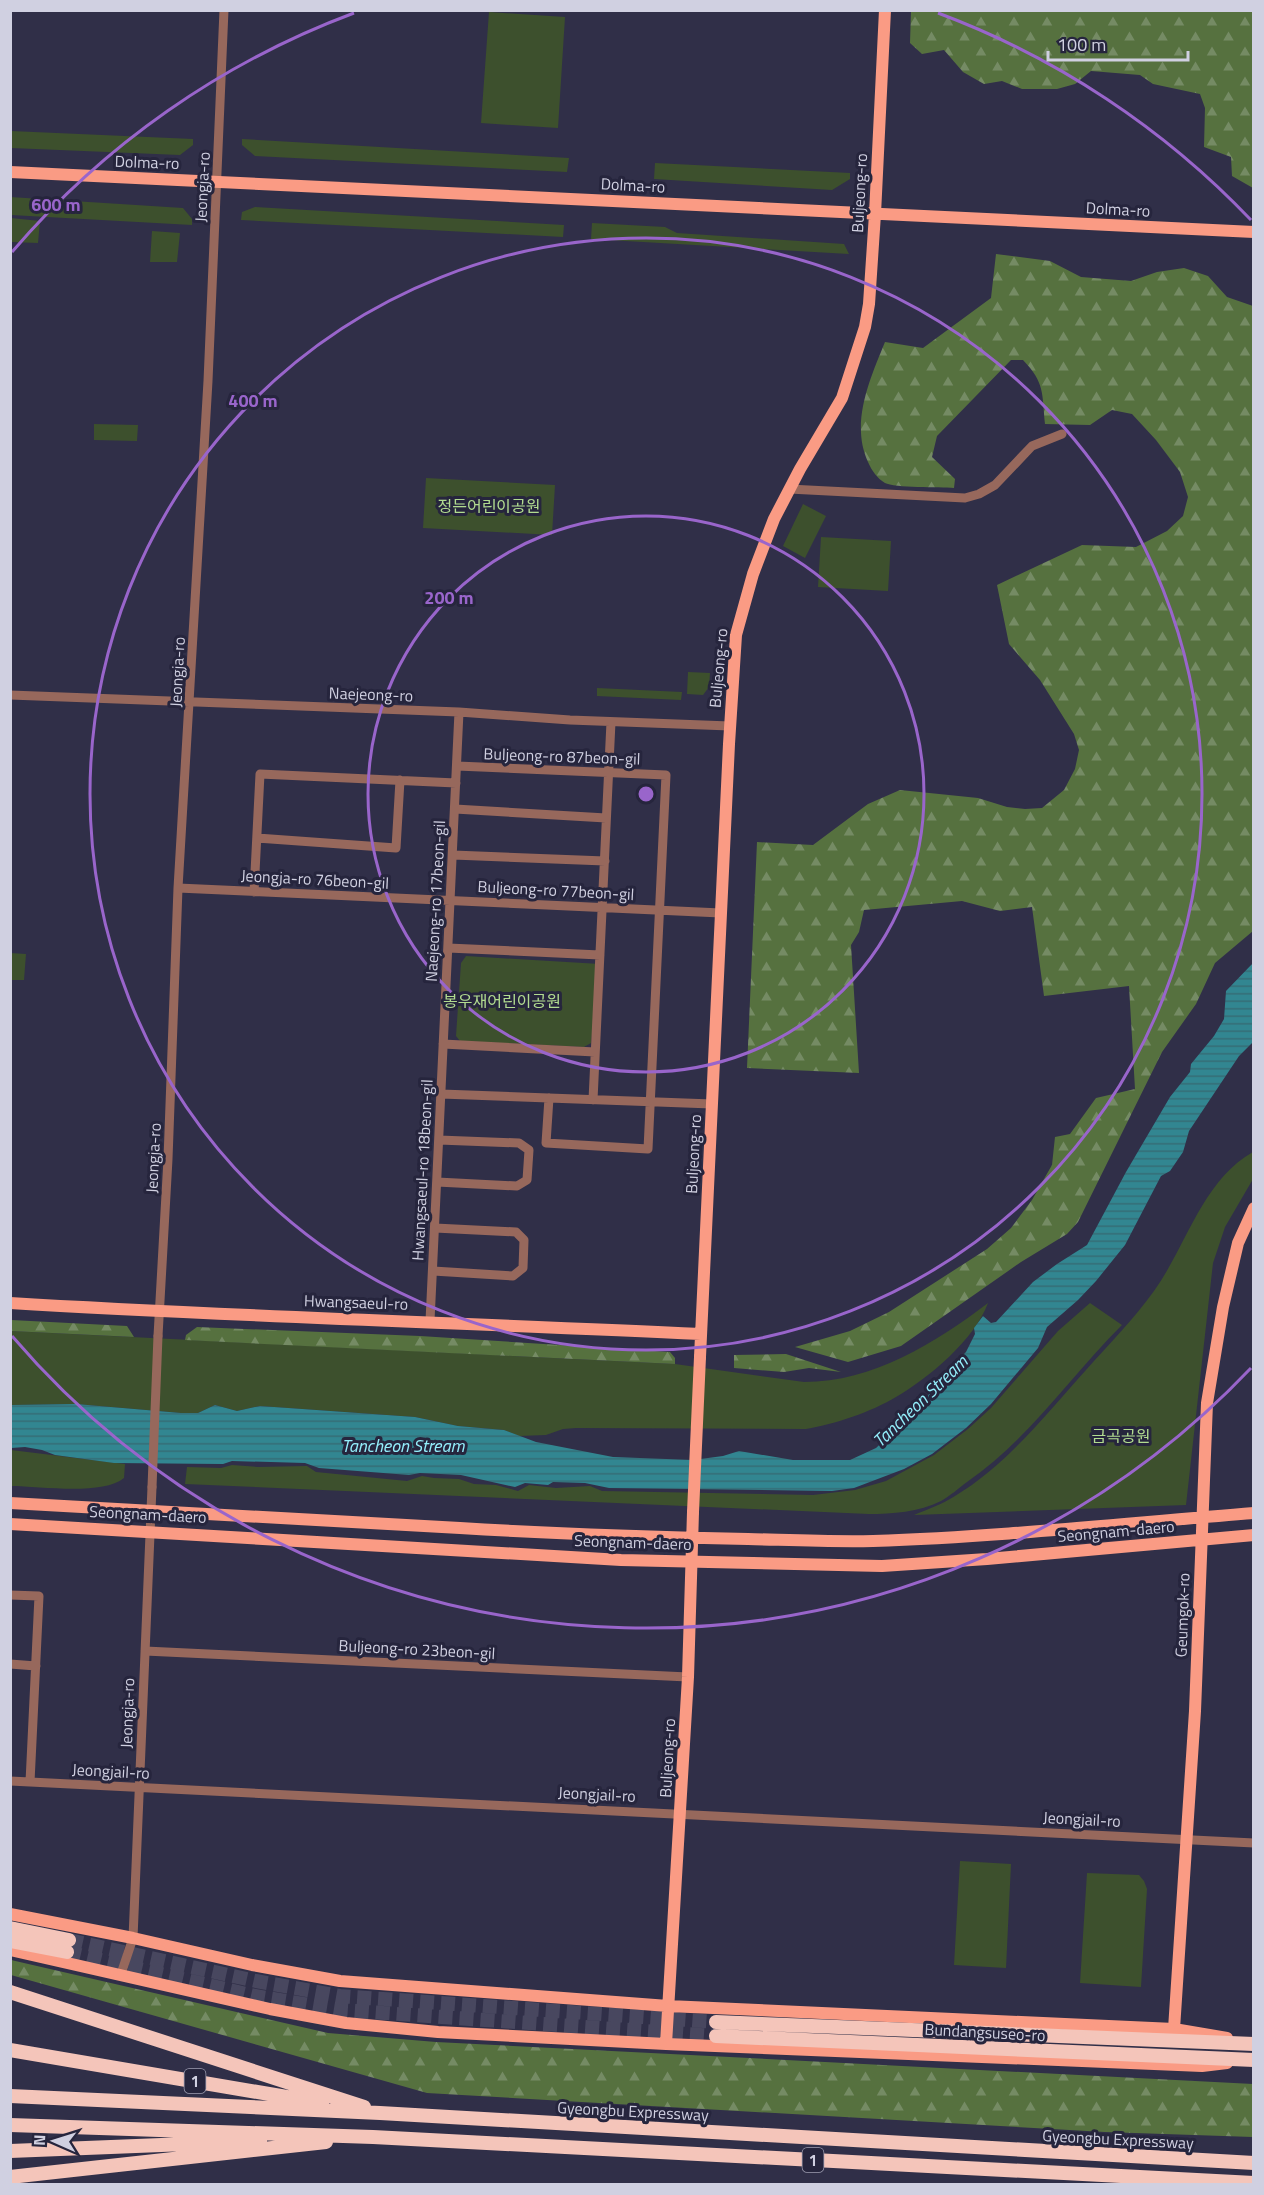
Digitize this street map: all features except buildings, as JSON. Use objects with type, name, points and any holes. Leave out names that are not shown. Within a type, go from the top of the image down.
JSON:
[{"type":"highway","points":[[10,1928],[68,1946],[10,1941]]},
{"type":"highway","points":[[10,1992],[380,2113]]},
{"type":"highway","name":"Bundangsuseo-ro","points":[[1253,2060],[716,2029],[1254,2043]]},
{"type":"highway","name":"1","points":[[10,2050],[380,2113]]},
{"type":"highway","name":"Gyeongbu Expressway","points":[[10,2096],[380,2113],[1254,2163]]},
{"type":"highway","name":"1","points":[[10,2125],[373,2137],[1254,2183]]},
{"type":"highway","points":[[10,2177],[373,2137]]},
{"type":"highway","name":"1","points":[[10,2151],[373,2137]]},
{"type":"main road","name":"Buljeong-ro","points":[[666,2044],[688,1677],[701,1334],[736,635],[742,609],[774,519],[842,398],[859,349],[869,304],[885,10]]},
{"type":"main road","name":"Dolma-ro","points":[[10,172],[1254,232]]},
{"type":"main road","name":"Geumgok-ro","points":[[1174,2029],[1195,1711],[1207,1403],[1223,1307],[1238,1243],[1254,1208]]},
{"type":"main road","name":"Hwangsaeul-ro","points":[[10,1303],[160,1312],[430,1321],[701,1334]]},
{"type":"main road","name":"Seongnam-daero","points":[[10,1503],[620,1537],[871,1541],[1254,1513]]},
{"type":"main road","name":"Seongnam-daero","points":[[10,1524],[621,1560],[783,1565],[893,1565],[987,1559],[1254,1534]]},
{"type":"main road","points":[[10,1914],[252,1965],[340,1981],[668,2007],[1174,2029],[1254,2043]]},
{"type":"main road","points":[[10,1950],[270,2009],[346,2023],[438,2032],[666,2044],[1202,2066],[1253,2060]]},
{"type":"street","name":"Jeongja-ro","points":[[121,1974],[132,1938],[158,1336],[168,1159],[178,888],[190,702],[224,10]]},
{"type":"street","points":[[789,489],[965,498],[979,494],[994,485],[1005,470],[1032,446],[1062,434]]},
{"type":"street","name":"Naejeong-ro","points":[[10,695],[459,712],[611,722],[730,726]]},
{"type":"street","name":"Naejeong-ro 17beon-gil","points":[[445,1021],[459,712]]},
{"type":"street","points":[[592,1100],[611,722]]},
{"type":"street","name":"Buljeong-ro 87beon-gil","points":[[457,766],[666,775],[659,910]]},
{"type":"street","points":[[254,892],[260,774],[456,783]]},
{"type":"street","points":[[257,838],[396,848],[400,780]]},
{"type":"street","points":[[455,809],[606,818]]},
{"type":"street","points":[[453,855],[605,861]]},
{"type":"street","name":"Jeongja-ro 76beon-gil","points":[[178,888],[450,901]]},
{"type":"street","name":"Buljeong-ro 77beon-gil","points":[[450,901],[721,913]]},
{"type":"street","points":[[549,1098],[546,1143],[648,1149],[659,910]]},
{"type":"street","points":[[448,948],[600,955]]},
{"type":"street","name":"Hwangsaeul-ro 18beon-gil","points":[[430,1321],[445,1021]]},
{"type":"street","points":[[443,1044],[595,1052]]},
{"type":"street","points":[[441,1094],[712,1104]]},
{"type":"street","points":[[437,1182],[517,1186],[527,1180],[529,1150],[519,1143],[439,1140]]},
{"type":"street","points":[[433,1271],[513,1276],[523,1268],[524,1240],[516,1232],[435,1228]]},
{"type":"street","points":[[10,1595],[39,1596],[30,1782]]},
{"type":"street","name":"Buljeong-ro 23beon-gil","points":[[145,1651],[688,1677]]},
{"type":"street","points":[[10,1664],[36,1665]]},
{"type":"street","name":"Jeongjail-ro","points":[[10,1781],[1254,1843]]},
{"type":"green space","points":[[911,11],[1253,11],[1253,188],[1232,176],[1231,157],[1204,147],[1205,108],[1200,94],[1153,84],[1140,75],[1091,71],[1075,84],[1057,89],[1022,89],[1002,81],[984,84],[963,72],[944,50],[922,54],[910,43]]},
{"type":"green space","points":[[489,12],[565,17],[558,128],[481,123]]},
{"type":"green space","points":[[11,131],[193,139],[193,145],[180,155],[11,148]]},
{"type":"green space","points":[[242,139],[569,158],[567,172],[255,156],[242,145]]},
{"type":"green space","points":[[655,163],[850,173],[850,179],[832,190],[654,179]]},
{"type":"green space","points":[[10,197],[183,208],[192,219],[192,225],[11,215]]},
{"type":"green space","points":[[255,207],[564,225],[563,237],[241,220],[242,212]]},
{"type":"green space","points":[[11,218],[40,221],[38,243],[11,242]]},
{"type":"green space","points":[[592,223],[665,227],[677,233],[844,244],[849,254],[591,239]]},
{"type":"green space","points":[[152,231],[180,233],[177,262],[150,262]]},
{"type":"green space","points":[[996,254],[1050,261],[1081,277],[1131,281],[1157,272],[1184,268],[1208,276],[1227,297],[1253,306],[1253,931],[1215,963],[1196,1004],[1162,1052],[1078,1222],[1067,1234],[1021,1262],[901,1346],[848,1362],[795,1347],[850,1331],[889,1312],[987,1249],[1011,1228],[1032,1200],[1052,1165],[1055,1137],[1070,1134],[1096,1098],[1135,1089],[1129,986],[1044,996],[1032,907],[1000,911],[962,901],[864,910],[859,932],[851,945],[859,1073],[747,1068],[757,842],[813,845],[868,804],[900,790],[978,798],[1007,807],[1042,808],[1064,790],[1075,769],[1079,750],[1074,734],[1040,680],[1009,644],[997,585],[1082,545],[1136,547],[1167,531],[1183,516],[1188,497],[1180,472],[1156,440],[1132,414],[1112,410],[1090,425],[1045,424],[1043,396],[1039,382],[1023,360],[1011,360],[937,436],[932,457],[955,479],[954,488],[890,485],[877,477],[868,462],[861,432],[868,386],[885,342],[923,348],[991,298]]},
{"type":"green space","points":[[94,424],[138,425],[137,441],[94,440]]},
{"type":"green space","name":"정든어린이공원","points":[[426,478],[555,485],[552,535],[423,528]]},
{"type":"green space","points":[[803,504],[826,516],[805,558],[783,546]]},
{"type":"green space","points":[[821,537],[891,541],[888,591],[818,587]]},
{"type":"green space","points":[[688,672],[710,673],[709,687],[703,695],[687,694]]},
{"type":"green space","points":[[597,688],[682,692],[681,700],[597,696]]},
{"type":"green space","points":[[10,953],[26,954],[24,980],[11,980]]},
{"type":"green space","name":"봉우재어린이공원","points":[[466,956],[600,964],[591,1043],[584,1047],[460,1041],[456,1036],[461,963]]},
{"type":"green space","name":"금곡공원","points":[[1253,1152],[1253,1179],[1225,1227],[1213,1263],[1186,1505],[914,1515],[945,1502],[974,1483],[1025,1438],[1154,1291],[1208,1197],[1235,1164]]},
{"type":"green space","points":[[988,1303],[982,1317],[962,1344],[909,1389],[886,1402],[841,1421],[806,1429],[576,1428],[563,1429],[546,1435],[519,1436],[504,1430],[458,1426],[415,1417],[260,1406],[237,1411],[215,1405],[198,1413],[181,1413],[76,1404],[11,1405],[11,1331],[675,1364],[804,1382],[830,1380],[879,1368],[925,1346]]},
{"type":"green space","points":[[1090,1303],[1122,1325],[1010,1447],[948,1497],[933,1505],[915,1510],[869,1514],[185,1484],[187,1467],[221,1468],[232,1465],[307,1466],[316,1472],[407,1481],[422,1476],[459,1479],[474,1484],[496,1485],[518,1491],[529,1485],[556,1488],[590,1486],[602,1491],[813,1495],[855,1490],[886,1481],[934,1455],[968,1429],[991,1408],[1058,1331]]},
{"type":"green space","points":[[11,1320],[127,1326],[134,1337],[11,1331]]},
{"type":"green space","points":[[197,1327],[420,1336],[670,1352],[675,1358],[675,1364],[185,1340],[186,1335]]},
{"type":"green space","points":[[786,1354],[841,1372],[809,1368],[784,1372],[734,1368],[734,1355]]},
{"type":"green space","points":[[11,1450],[125,1464],[124,1478],[114,1484],[101,1487],[70,1489],[11,1486]]},
{"type":"green space","points":[[960,1861],[1011,1864],[1006,1968],[954,1965]]},
{"type":"green space","points":[[1087,1873],[1139,1875],[1144,1881],[1147,1889],[1141,1987],[1080,1983]]},
{"type":"green space","points":[[11,1960],[328,2033],[436,2042],[1253,2084],[1253,2137],[1105,2132],[427,2093],[11,1975]]},
{"type":"water","name":"Tancheon Stream","points":[[1253,963],[1253,1042],[1239,1056],[1189,1131],[1183,1152],[1170,1171],[1161,1176],[1125,1245],[1078,1300],[1047,1327],[1038,1348],[991,1404],[966,1428],[932,1454],[904,1469],[854,1488],[832,1491],[609,1488],[585,1483],[553,1482],[548,1485],[525,1483],[515,1487],[461,1475],[420,1473],[409,1475],[319,1468],[305,1463],[232,1461],[223,1464],[114,1463],[55,1455],[25,1447],[11,1448],[11,1405],[76,1404],[198,1413],[215,1405],[237,1411],[260,1406],[415,1417],[458,1426],[504,1430],[536,1442],[613,1457],[693,1460],[723,1456],[739,1451],[793,1460],[850,1460],[876,1448],[918,1409],[944,1374],[966,1352],[975,1334],[974,1328],[983,1316],[991,1323],[996,1322],[1033,1282],[1087,1245],[1170,1097],[1190,1072],[1191,1064],[1214,1036],[1224,1019],[1226,991]]},
{"type":"tunnel","points":[[69,1940],[256,1981],[340,1996],[716,2022]]},
{"type":"tunnel","points":[[67,1952],[255,1996],[341,2010],[716,2036]]}]
